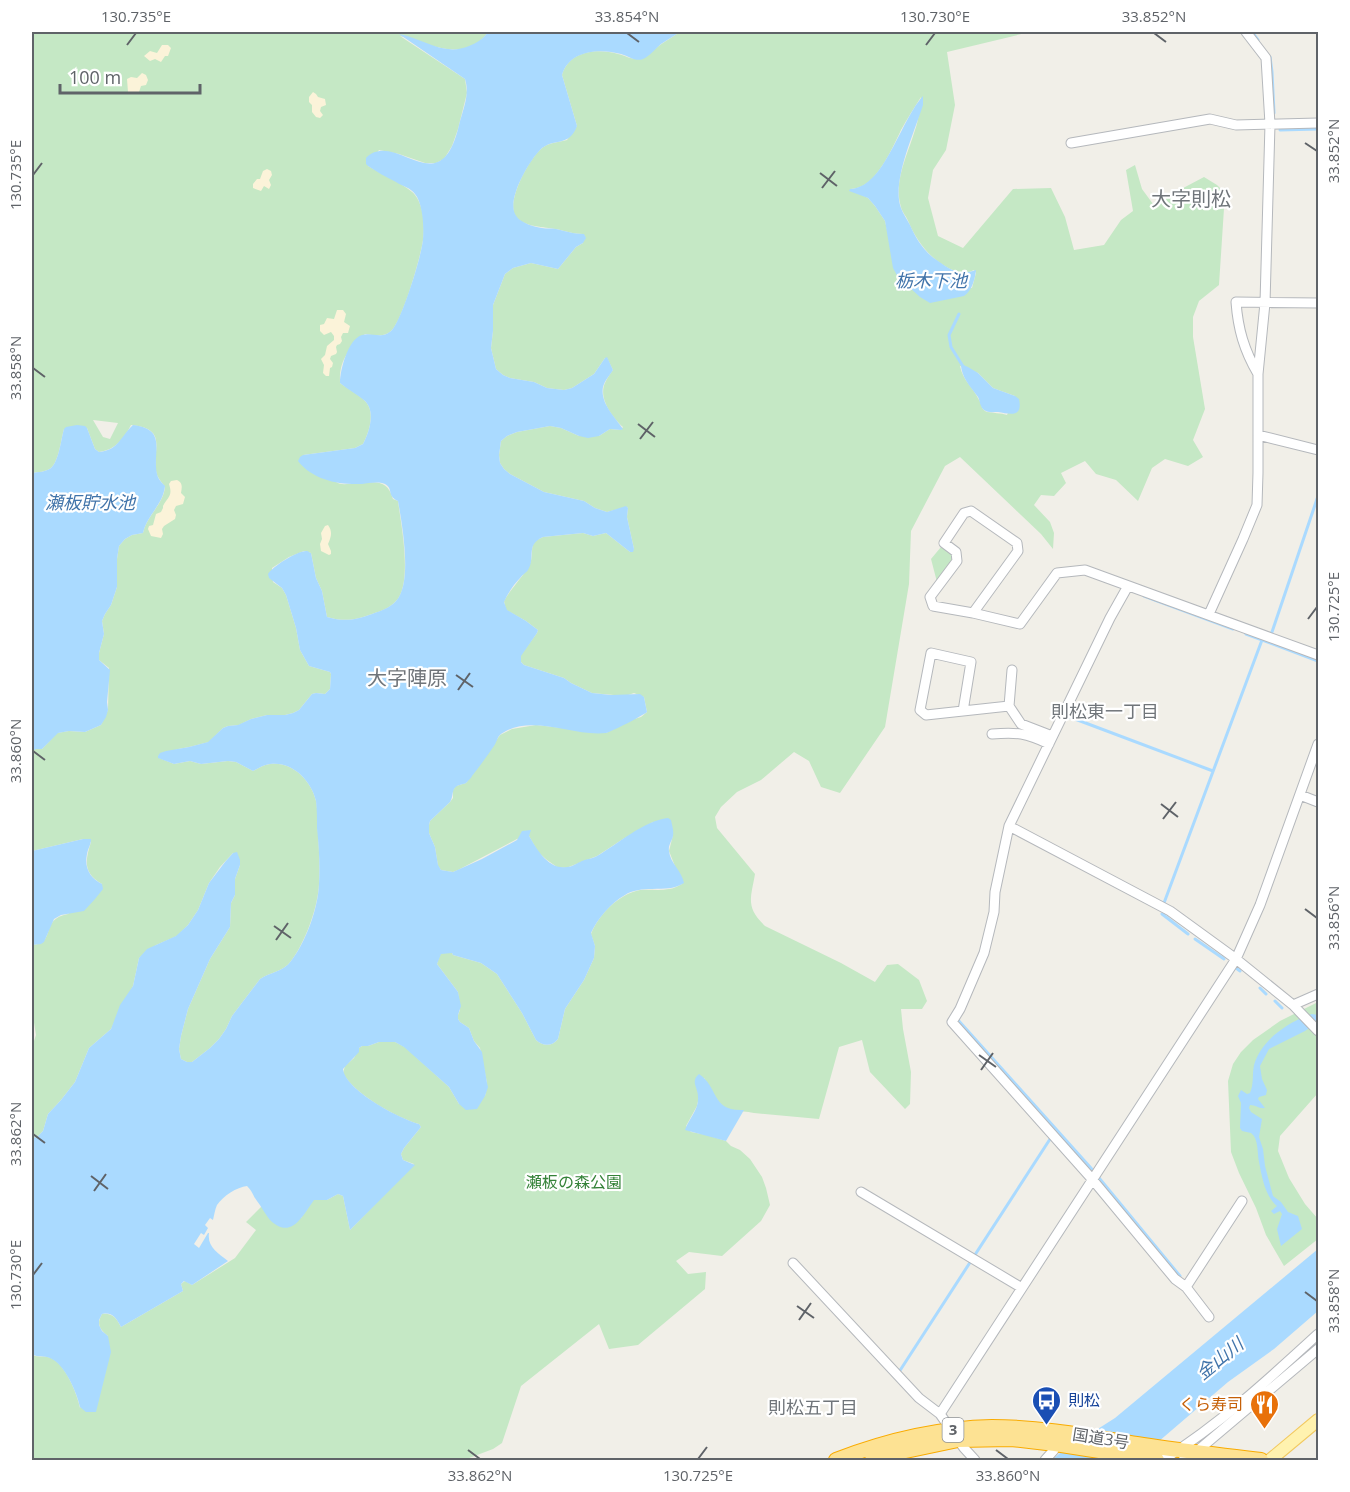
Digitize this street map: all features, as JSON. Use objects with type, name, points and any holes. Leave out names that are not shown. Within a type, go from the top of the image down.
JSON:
[{"type":"highway","name":"国道3号","points":[[872,1461],[955,1435],[990,1427],[1074,1434],[1153,1455]]},
{"type":"highway","name":"国道3号","points":[[836,1461],[858,1452],[905,1439],[955,1435],[1153,1455],[1182,1455],[1196,1452],[1261,1461]]},
{"type":"main road","points":[[1270,1461],[1318,1420]]},
{"type":"street","points":[[1209,614],[1257,505],[1258,374],[1265,303],[1270,124],[1266,58],[1246,32]]},
{"type":"street","points":[[1071,143],[1210,118],[1236,125],[1318,123]]},
{"type":"street","points":[[1258,374],[1240,333],[1236,302],[1318,303]]},
{"type":"street","points":[[1258,435],[1318,450]]},
{"type":"street","points":[[973,613],[1018,551],[1017,543],[971,511],[964,513],[944,543],[956,552],[957,561],[930,597],[933,606],[1020,624],[1057,573],[1085,570],[1318,655]]},
{"type":"street","points":[[1128,586],[1110,618],[1010,825],[984,953],[952,1022],[1053,1134],[1175,1279],[1186,1287],[1209,1317]]},
{"type":"street","points":[[963,711],[971,662],[931,652],[921,710],[926,715],[963,711],[1009,706]]},
{"type":"street","points":[[1012,670],[1009,706],[1021,724],[1050,740]]},
{"type":"street","points":[[992,734],[1013,732],[1050,740]]},
{"type":"street","points":[[940,1414],[1236,959],[1260,905],[1318,744]]},
{"type":"street","points":[[1300,795],[1318,802]]},
{"type":"street","points":[[1010,825],[1170,911],[1236,959],[1293,1005],[1318,1030]]},
{"type":"street","points":[[1293,1005],[1318,994]]},
{"type":"street","points":[[861,1192],[1022,1288]]},
{"type":"street","points":[[1186,1287],[1242,1201]]},
{"type":"street","points":[[793,1263],[919,1398],[940,1414],[975,1461]]},
{"type":"street","points":[[1163,1461],[1182,1455],[1318,1334]]},
{"type":"street","points":[[1196,1452],[1318,1349]]},
{"type":"street","points":[[1045,1461],[1058,1445]]},
{"type":"green space","points":[[32,32],[488,32],[479,42],[459,49],[435,47],[400,36],[465,79],[467,93],[458,129],[444,159],[436,163],[425,163],[379,150],[368,166],[407,188],[418,200],[424,223],[422,248],[400,315],[391,331],[378,336],[365,334],[350,350],[341,367],[340,383],[362,398],[370,411],[369,428],[363,444],[355,448],[303,455],[338,483],[376,482],[386,487],[393,499],[398,501],[405,568],[401,592],[394,603],[379,612],[355,619],[333,619],[327,617],[311,553],[304,551],[272,568],[273,582],[282,588],[286,595],[300,650],[309,666],[330,672],[330,689],[325,694],[312,694],[299,710],[293,713],[267,715],[239,725],[228,726],[209,742],[158,756],[174,764],[190,761],[201,764],[236,762],[253,771],[265,765],[278,764],[293,769],[305,779],[316,801],[319,865],[316,903],[306,935],[288,965],[260,979],[232,1016],[219,1039],[210,1048],[192,1062],[181,1059],[179,1049],[188,1009],[210,959],[230,927],[231,903],[235,895],[235,879],[240,865],[233,853],[209,883],[198,910],[188,925],[177,936],[156,945],[139,958],[133,986],[111,1029],[89,1048],[75,1082],[48,1114],[43,1131],[32,1139],[32,1047],[36,1035],[32,1010],[32,945],[40,944],[47,936],[54,921],[68,914],[102,884],[91,875],[87,866],[91,842],[83,839],[32,851],[32,751],[36,748],[42,749],[57,733],[85,732],[101,725],[108,710],[109,668],[99,660],[104,634],[102,621],[117,587],[119,546],[132,535],[143,533],[165,487],[157,475],[155,436],[143,427],[131,425],[118,443],[110,449],[99,452],[95,449],[87,428],[64,429],[54,465],[47,470],[32,473]],"holes":[[[93,420],[118,423],[110,439],[103,437]]]},
{"type":"green space","name":"瀬板の森公園","points":[[680,32],[1030,32],[947,52],[955,105],[946,150],[933,170],[928,198],[938,236],[963,248],[1013,189],[1051,188],[1065,217],[1074,250],[1104,245],[1121,220],[1133,211],[1126,170],[1135,165],[1142,189],[1153,204],[1204,177],[1225,193],[1219,285],[1199,301],[1193,317],[1193,337],[1205,409],[1193,440],[1203,457],[1188,466],[1165,459],[1152,468],[1138,501],[1116,480],[1096,474],[1085,461],[1061,473],[1066,483],[1054,496],[1041,495],[1034,505],[1050,522],[1054,533],[1053,549],[1041,534],[960,457],[945,466],[911,531],[909,584],[885,727],[840,793],[821,787],[809,761],[794,752],[761,780],[737,792],[721,807],[715,817],[717,828],[755,874],[751,896],[752,908],[765,926],[875,982],[887,965],[898,964],[919,980],[927,1001],[922,1009],[901,1009],[911,1072],[910,1104],[905,1109],[870,1072],[862,1040],[839,1047],[819,1119],[729,1110],[720,1103],[704,1078],[697,1106],[686,1126],[691,1132],[726,1141],[750,1159],[762,1177],[770,1205],[761,1221],[722,1256],[689,1252],[676,1261],[688,1274],[706,1272],[705,1289],[638,1345],[609,1349],[599,1324],[521,1386],[502,1443],[493,1449],[464,1460],[32,1460],[32,1355],[51,1358],[61,1366],[73,1387],[80,1408],[108,1336],[100,1326],[99,1321],[102,1314],[114,1317],[121,1327],[183,1291],[181,1284],[185,1281],[192,1285],[235,1258],[256,1230],[246,1222],[262,1206],[301,1218],[313,1200],[327,1200],[338,1194],[343,1196],[350,1230],[414,1164],[403,1160],[401,1154],[421,1127],[419,1124],[399,1116],[366,1097],[343,1073],[345,1066],[354,1058],[359,1048],[379,1042],[395,1042],[405,1047],[449,1087],[459,1104],[485,1096],[487,1083],[480,1048],[474,1041],[469,1028],[458,1019],[460,1010],[458,992],[437,964],[440,953],[452,953],[481,963],[497,974],[536,1040],[550,1044],[558,1039],[565,1009],[584,980],[594,958],[595,946],[591,934],[604,912],[617,900],[632,892],[671,889],[682,884],[669,851],[673,835],[653,822],[597,856],[566,868],[557,867],[547,860],[538,852],[529,836],[517,839],[453,872],[441,870],[429,833],[430,821],[453,798],[453,790],[456,786],[466,783],[500,735],[512,729],[536,725],[606,733],[647,712],[644,697],[634,693],[625,696],[592,693],[564,678],[521,662],[520,656],[538,630],[506,610],[504,601],[529,566],[533,544],[538,539],[583,533],[593,536],[606,533],[630,552],[634,549],[627,517],[628,508],[607,512],[584,501],[544,492],[510,474],[500,463],[501,441],[517,432],[550,426],[579,436],[599,436],[610,429],[621,430],[623,427],[611,413],[603,395],[605,383],[613,370],[607,358],[594,374],[572,388],[564,390],[510,378],[496,369],[491,348],[493,305],[505,274],[513,268],[531,263],[558,269],[576,247],[583,243],[583,234],[529,225],[516,217],[513,210],[520,182],[536,154],[546,145],[567,140],[577,126],[562,75],[566,67],[577,56],[601,51],[634,59],[640,58],[650,54]],"holes":[[[921,97],[916,126],[900,178],[901,207],[918,240],[935,259],[957,271],[974,270],[976,273],[972,288],[909,286],[898,277],[885,221],[868,198],[850,189],[867,184],[879,171]],[[960,366],[978,373],[993,388],[1015,396],[1007,415],[984,410],[977,395],[963,376]]]},
{"type":"green space","points":[[941,547],[952,554],[952,560],[937,582],[931,559]]},
{"type":"green space","points":[[1318,1002],[1318,1093],[1280,1136],[1278,1151],[1289,1178],[1305,1204],[1318,1219],[1318,1239],[1284,1266],[1266,1235],[1231,1152],[1228,1081],[1233,1064],[1253,1040],[1280,1021]]},
{"type":"sand","points":[[162,45],[168,45],[171,48],[168,56],[165,56],[161,62],[155,59],[150,61],[144,56],[150,51],[157,53]]},
{"type":"sand","points":[[142,73],[148,80],[146,85],[141,86],[139,92],[131,94],[128,92],[127,79],[137,78]]},
{"type":"sand","points":[[313,92],[325,99],[326,105],[321,107],[320,111],[323,115],[320,118],[312,112],[312,105],[309,102],[309,97]]},
{"type":"sand","points":[[267,169],[272,175],[269,180],[271,185],[269,189],[264,186],[261,191],[253,188],[253,184]]},
{"type":"sand","points":[[337,310],[343,310],[346,314],[344,322],[350,326],[348,333],[343,333],[342,341],[336,347],[336,354],[331,356],[332,367],[329,376],[326,376],[323,373],[324,365],[321,359],[325,355],[327,346],[334,340],[334,336],[331,332],[324,335],[320,331],[320,325],[324,324],[327,318],[334,319]]},
{"type":"sand","points":[[177,480],[182,487],[181,493],[185,497],[183,504],[176,506],[175,519],[164,526],[161,538],[151,536],[149,526],[153,525],[156,514],[161,512],[169,496],[169,484]]},
{"type":"sand","points":[[328,525],[331,532],[328,544],[331,551],[329,555],[321,551],[320,544],[321,533]]},
{"type":"water","points":[[488,32],[680,32],[640,60],[613,52],[595,51],[578,56],[566,67],[562,75],[577,126],[570,137],[545,146],[535,155],[520,182],[514,202],[514,211],[519,219],[528,224],[584,234],[586,238],[558,269],[531,263],[513,268],[505,274],[493,305],[491,348],[496,369],[510,378],[564,390],[572,388],[594,374],[607,357],[613,370],[603,387],[604,399],[623,429],[610,429],[599,436],[588,438],[550,426],[517,432],[501,441],[500,463],[510,474],[544,492],[584,501],[607,512],[626,506],[634,549],[630,552],[606,533],[593,536],[583,533],[543,537],[534,544],[528,570],[509,592],[504,602],[507,610],[538,630],[521,656],[521,662],[564,678],[592,693],[640,694],[644,697],[647,712],[606,733],[525,726],[513,728],[501,734],[471,777],[466,783],[455,787],[450,802],[430,821],[429,833],[441,870],[453,872],[517,840],[522,831],[531,830],[529,836],[544,858],[554,865],[567,867],[595,857],[640,828],[668,818],[671,820],[673,832],[669,847],[670,855],[684,883],[672,888],[631,892],[620,898],[605,912],[591,933],[595,946],[594,958],[584,980],[565,1009],[558,1039],[550,1044],[536,1040],[497,974],[481,963],[452,953],[441,954],[437,964],[458,992],[461,1006],[458,1019],[469,1028],[482,1052],[488,1087],[477,1109],[466,1110],[459,1104],[449,1087],[404,1047],[395,1042],[379,1042],[359,1048],[359,1052],[343,1069],[346,1077],[353,1086],[375,1102],[419,1124],[421,1127],[401,1154],[403,1160],[415,1165],[350,1230],[343,1196],[338,1194],[327,1200],[314,1200],[296,1223],[285,1228],[271,1221],[247,1186],[226,1195],[217,1205],[213,1220],[210,1218],[205,1225],[208,1228],[204,1235],[201,1233],[194,1244],[199,1248],[209,1233],[211,1246],[228,1261],[192,1285],[184,1281],[181,1284],[183,1291],[121,1327],[114,1316],[102,1314],[99,1325],[108,1336],[111,1352],[96,1412],[86,1412],[80,1407],[73,1387],[61,1366],[50,1358],[32,1354],[32,1139],[43,1131],[48,1114],[75,1082],[89,1048],[111,1029],[120,1005],[133,986],[139,958],[147,949],[176,936],[188,925],[198,910],[209,883],[233,853],[237,852],[240,865],[235,879],[235,895],[231,903],[230,927],[210,959],[188,1009],[179,1049],[181,1059],[192,1062],[210,1048],[219,1039],[232,1016],[260,979],[288,965],[306,935],[316,903],[319,870],[316,801],[305,779],[293,769],[278,764],[265,765],[253,771],[236,762],[201,764],[190,761],[174,764],[158,756],[166,751],[208,742],[228,726],[267,715],[293,713],[299,710],[312,694],[325,694],[330,689],[330,672],[309,666],[300,650],[286,595],[282,588],[269,578],[270,571],[280,563],[303,551],[311,553],[327,617],[333,619],[355,619],[378,612],[394,603],[401,592],[405,568],[404,538],[398,501],[392,497],[388,486],[379,483],[353,484],[327,480],[311,473],[298,461],[303,455],[355,448],[363,444],[369,428],[370,411],[365,401],[340,383],[343,363],[357,338],[366,334],[385,335],[392,330],[406,301],[422,247],[422,216],[418,198],[409,189],[368,166],[366,158],[378,151],[391,152],[429,164],[441,161],[451,149],[465,102],[467,91],[465,79],[399,34],[433,46],[460,49],[482,39]]},
{"type":"water","name":"栃木下池","points":[[923,96],[923,105],[901,171],[899,197],[901,208],[918,240],[933,258],[956,271],[976,270],[974,281],[967,294],[930,303],[898,277],[893,268],[885,221],[875,206],[868,198],[849,191],[869,181],[878,172]]},
{"type":"water","points":[[961,364],[978,373],[993,388],[1019,399],[1020,405],[1017,412],[1011,414],[984,410],[964,377]]},
{"type":"water","name":"瀬板貯水池","points":[[77,425],[87,428],[95,449],[99,452],[115,446],[133,425],[151,431],[156,443],[157,474],[165,486],[164,493],[143,533],[132,535],[119,546],[117,587],[102,621],[104,634],[99,653],[99,660],[110,670],[106,717],[101,725],[85,732],[58,733],[42,749],[32,751],[32,473],[44,471],[54,465],[64,429]]},
{"type":"water","points":[[91,839],[86,859],[87,868],[91,876],[102,884],[103,889],[84,911],[61,915],[54,919],[44,942],[32,945],[32,851]]},
{"type":"water","points":[[1312,1014],[1318,1015],[1318,1022],[1269,1049],[1260,1066],[1267,1090],[1266,1095],[1258,1099],[1265,1108],[1250,1105],[1249,1108],[1262,1119],[1259,1137],[1273,1196],[1288,1212],[1298,1216],[1302,1229],[1281,1246],[1277,1229],[1282,1214],[1280,1211],[1274,1214],[1271,1211],[1277,1206],[1265,1186],[1254,1136],[1240,1128],[1241,1103],[1238,1096],[1241,1090],[1247,1094],[1250,1093],[1254,1065],[1269,1040],[1285,1027]]},
{"type":"water","points":[[699,1074],[726,1107],[733,1110],[744,1110],[726,1141],[685,1130],[698,1102],[695,1080]]},
{"type":"water","name":"金山川","points":[[1318,1249],[1318,1311],[1274,1349],[1228,1382],[1137,1460],[1052,1460],[1115,1418]]},
{"type":"waterway","points":[[1252,32],[1258,40]]},
{"type":"waterway","points":[[1270,57],[1274,113]]},
{"type":"waterway","points":[[1280,130],[1318,129]]},
{"type":"waterway","points":[[959,314],[949,335],[951,347],[964,368]]},
{"type":"waterway","points":[[1272,632],[1318,496]]},
{"type":"waterway","points":[[1144,596],[1233,629]]},
{"type":"waterway","points":[[1246,634],[1318,661]]},
{"type":"waterway","points":[[1164,903],[1262,640]]},
{"type":"waterway","points":[[1067,716],[1213,771]]},
{"type":"waterway","points":[[1162,914],[1188,934]]},
{"type":"waterway","points":[[1195,939],[1224,959]]},
{"type":"waterway","points":[[1236,968],[1240,971]]},
{"type":"waterway","points":[[1260,988],[1266,994]]},
{"type":"waterway","points":[[1275,1001],[1282,1008]]},
{"type":"waterway","points":[[958,1020],[1090,1167],[1180,1276]]},
{"type":"waterway","points":[[899,1372],[1052,1136]]},
{"type":"place","name":"則松","points":[[1047,1426]]},
{"type":"place","name":"くら寿司","points":[[1264,1430]]},
{"type":"district","name":"大字則松","points":[[1191,199]]},
{"type":"district","name":"大字陣原","points":[[407,678]]},
{"type":"district","name":"則松東一丁目","points":[[1105,712]]},
{"type":"district","name":"則松五丁目","points":[[813,1408]]}]
